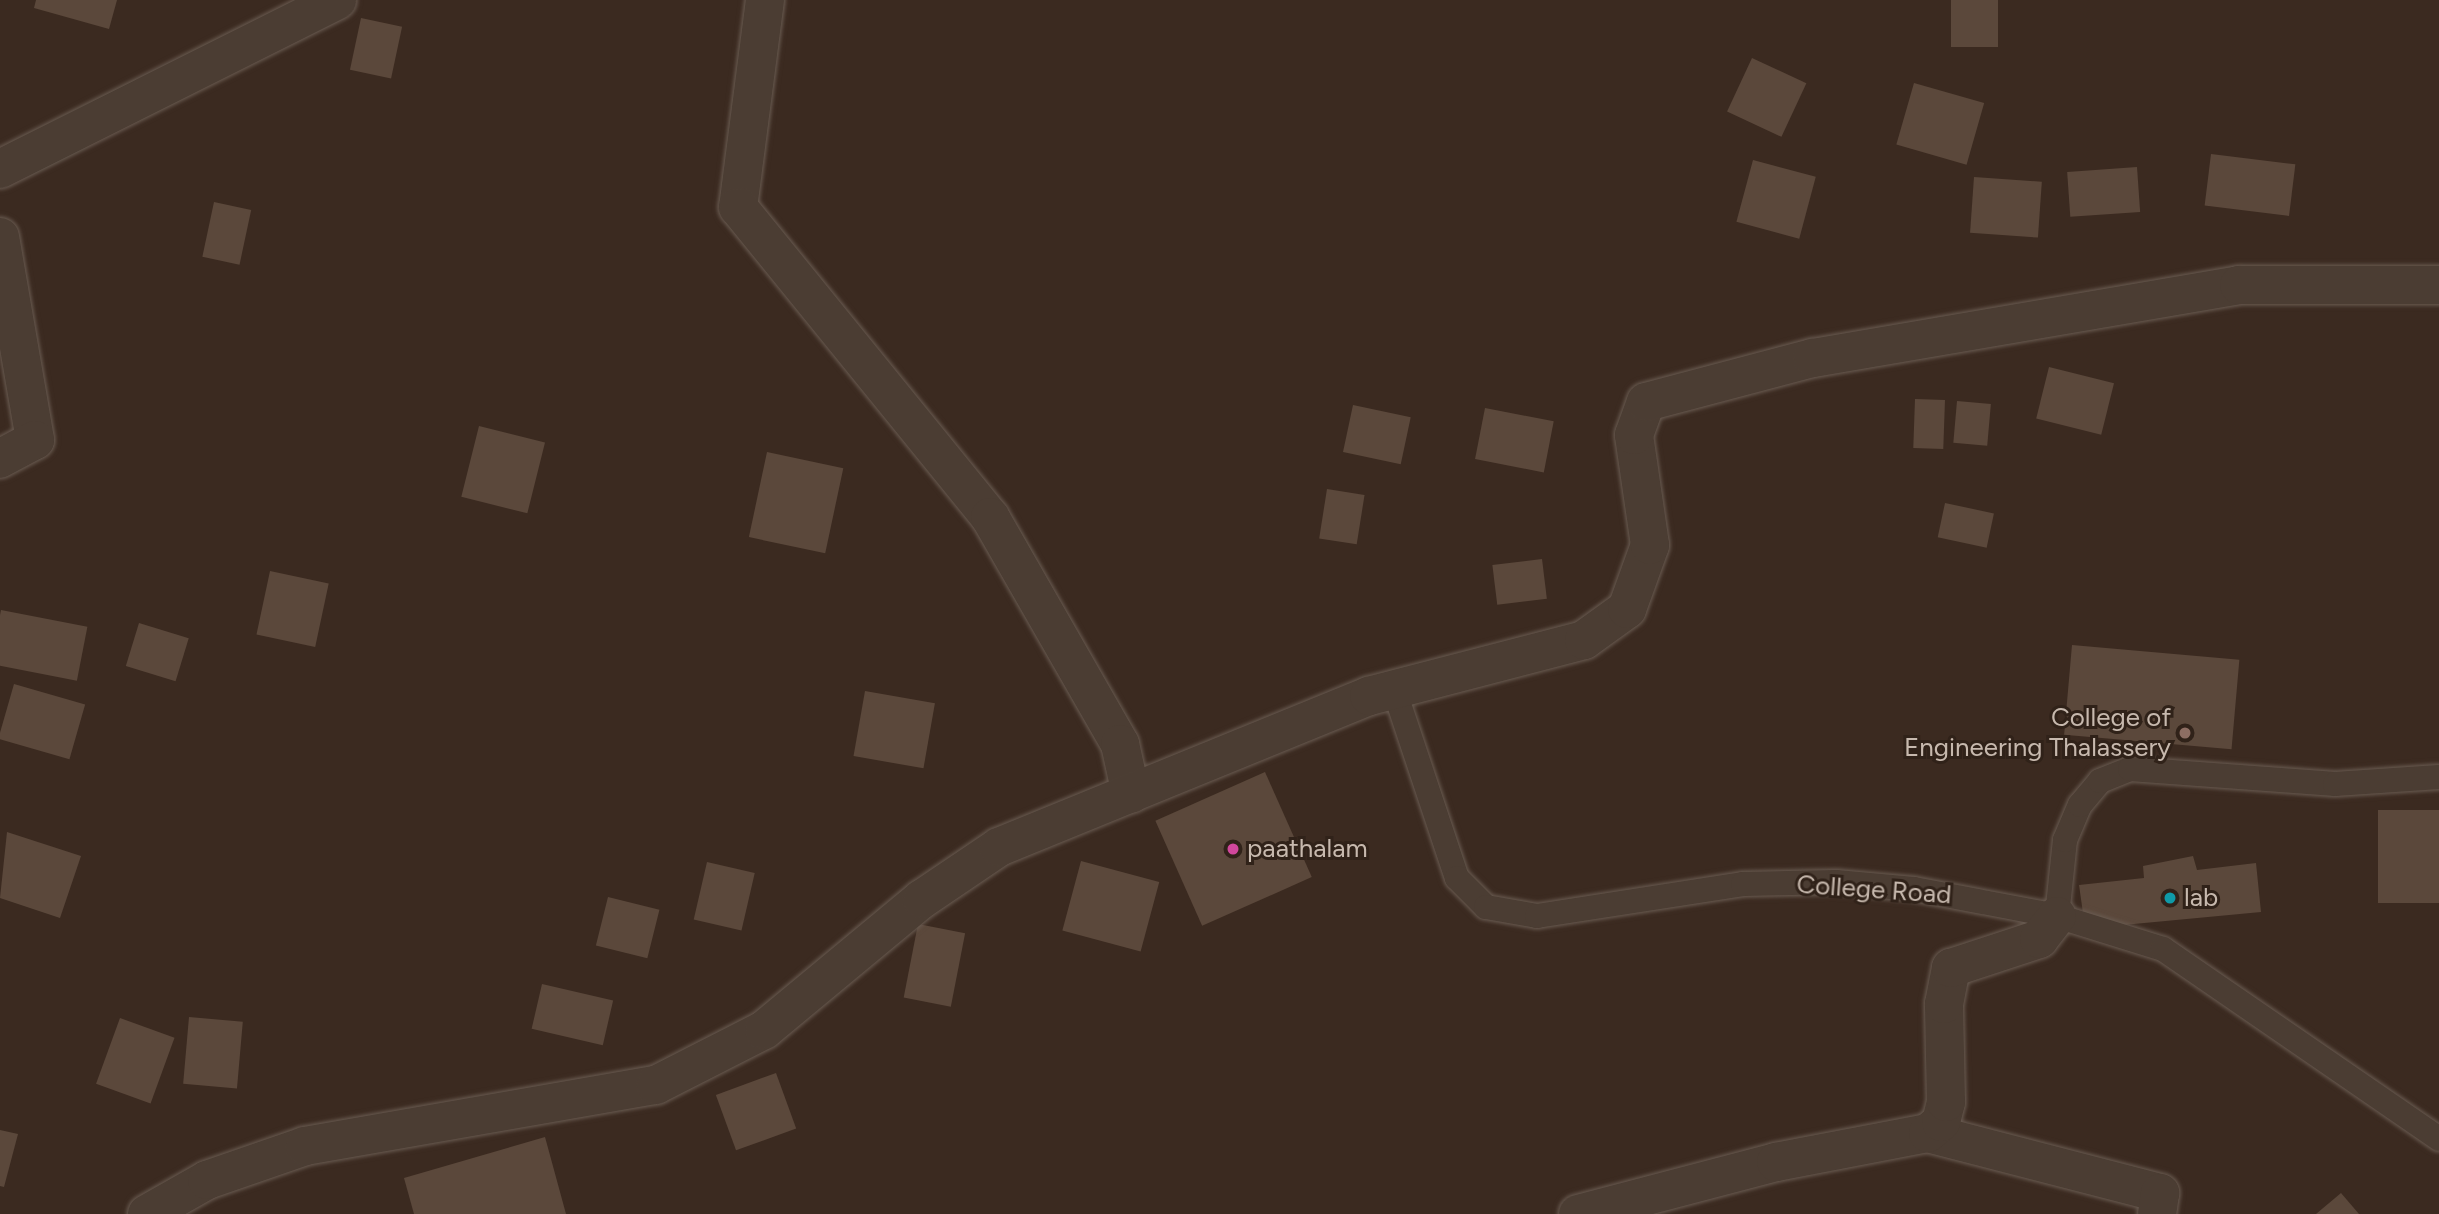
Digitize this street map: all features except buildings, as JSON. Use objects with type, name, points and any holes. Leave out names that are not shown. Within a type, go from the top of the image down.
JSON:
[{"type":"street","points":[[0,169],[337,0]]},
{"type":"street","points":[[765,0],[738,208],[990,517],[1120,744],[1131,794]]},
{"type":"street","points":[[0,237],[34,440],[0,459]]},
{"type":"street","points":[[147,1214],[207,1180],[305,1146],[656,1085],[764,1030],[922,899],[999,848],[1394,689],[1584,640],[1627,610],[1650,545],[1634,435],[1646,402],[1813,358],[2226,287],[2439,285]]},
{"type":"street","points":[[1928,1133],[1941,1122],[1946,1102],[1944,1004],[1951,968],[2039,939],[2057,916]]},
{"type":"street","points":[[1578,1214],[1776,1163],[1928,1133],[2160,1193],[2157,1214]]},
{"type":"lane","name":"College Road","points":[[1394,689],[1457,878],[1486,907],[1537,916],[1743,884],[1836,882],[1914,888],[2057,916],[2163,949],[2439,1139]]},
{"type":"lane","points":[[2057,916],[2065,841],[2080,806],[2100,781],[2130,769],[2334,784],[2439,777]]},
{"type":"place","name":"College of Engineering Thalassery","points":[[2185,733]]},
{"type":"place","name":"paathalam","points":[[1233,849]]},
{"type":"place","name":"lab","points":[[2170,898]]}]
